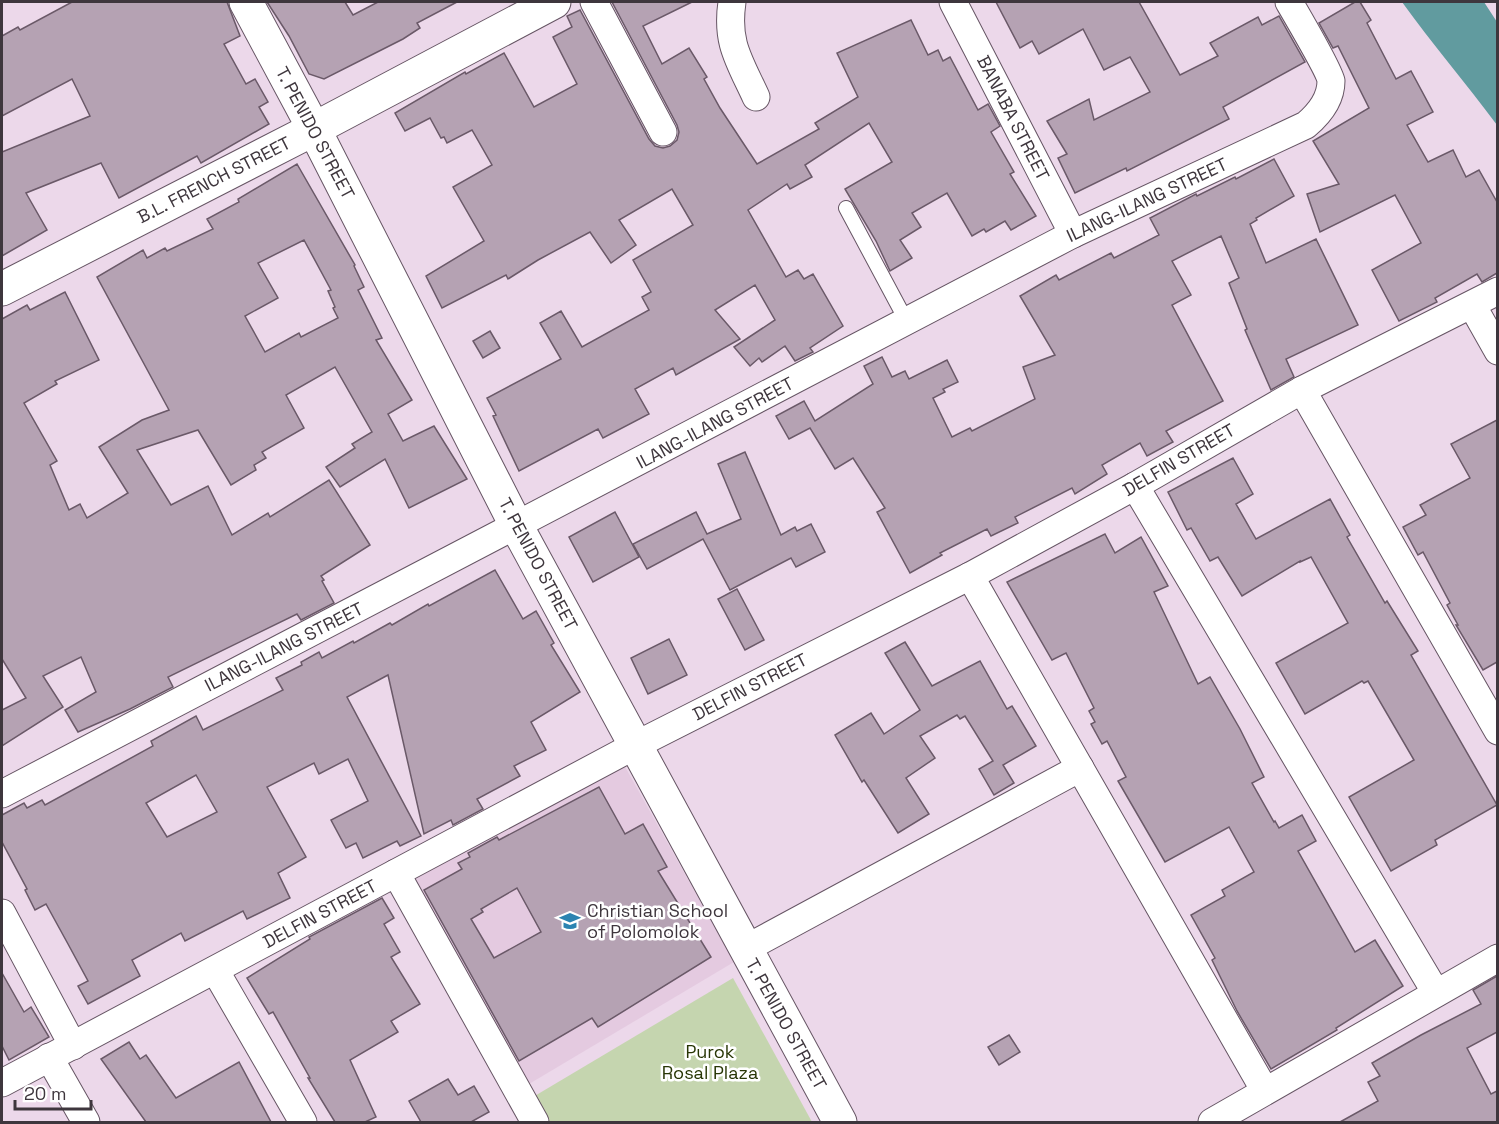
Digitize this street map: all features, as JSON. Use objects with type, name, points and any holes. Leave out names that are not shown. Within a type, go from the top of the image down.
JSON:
[{"type":"street","name":"T. PENIDO STREET","points":[[246,2],[314,129],[517,526],[840,1122]]},
{"type":"street","points":[[594,2],[663,132]]},
{"type":"street","points":[[732,2],[730,35],[736,56],[756,97]]},
{"type":"street","name":"BANABA STREET","points":[[953,2],[1073,234]]},
{"type":"street","name":"ILANG-ILANG STREET","points":[[2,795],[1073,234],[1306,125],[1317,116],[1329,96],[1331,79],[1288,2]]},
{"type":"street","name":"B.L. FRENCH STREET","points":[[2,289],[314,129],[548,3]]},
{"type":"street","name":"DELFIN STREET","points":[[2,1083],[636,745],[970,576],[1135,486],[1302,390],[1497,291]]},
{"type":"street","points":[[1472,305],[1497,351]]},
{"type":"street","points":[[1302,390],[1497,731]]},
{"type":"street","points":[[1135,486],[1436,993]]},
{"type":"street","points":[[970,576],[1265,1091]]},
{"type":"street","points":[[745,949],[1080,768]]},
{"type":"street","points":[[396,873],[535,1122]]},
{"type":"street","points":[[2,913],[61,1052],[86,1122]]},
{"type":"street","points":[[1212,1122],[1497,958]]},
{"type":"street","points":[[215,970],[303,1122]]},
{"type":"lane","points":[[846,208],[907,322]]},
{"type":"shaded area","points":[[1402,2],[1484,2],[1497,22],[1497,125],[1425,33]]},
{"type":"shaded area","name":"Christian School of Polomolok","points":[[623,763],[734,962],[524,1087],[406,881]]},
{"type":"green space","name":"Purok Rosal Plaza","points":[[733,978],[812,1122],[547,1122],[533,1097]]},
{"type":"building","points":[[72,2],[227,2],[240,36],[224,44],[246,84],[255,79],[268,102],[259,107],[269,124],[201,163],[197,156],[119,198],[101,163],[26,193],[47,230],[2,256],[2,152],[90,116],[72,79],[2,116],[2,36],[18,27],[20,30]]},
{"type":"building","points":[[267,2],[345,2],[353,15],[378,2],[457,2],[417,23],[420,28],[403,39],[324,79],[309,74],[289,36]]},
{"type":"building","points":[[612,2],[692,2],[643,26],[662,64],[689,48],[707,77],[704,79],[720,108],[757,164],[819,129],[815,123],[858,97],[837,53],[911,20],[928,55],[938,50],[943,61],[950,57],[978,110],[988,104],[1000,126],[991,132],[1014,172],[1010,174],[1036,216],[1011,230],[1005,221],[986,232],[984,229],[972,236],[947,193],[912,213],[921,227],[900,240],[912,258],[890,271],[876,241],[845,189],[892,162],[869,123],[805,165],[812,177],[790,189],[787,184],[748,210],[786,277],[798,270],[804,279],[813,274],[843,326],[810,348],[813,352],[795,361],[785,346],[762,362],[759,358],[750,366],[734,347],[775,320],[755,285],[715,310],[740,339],[676,375],[673,368],[635,389],[649,414],[603,438],[598,429],[519,471],[487,398],[561,359],[540,323],[561,311],[582,347],[649,310],[642,297],[651,292],[633,260],[693,225],[672,189],[619,220],[636,245],[611,263],[590,232],[508,279],[506,275],[442,308],[426,276],[484,241],[453,187],[492,165],[472,130],[447,143],[444,137],[441,138],[430,118],[405,131],[395,113],[465,72],[466,74],[504,53],[534,107],[577,84],[553,37],[572,27],[567,16],[580,10],[649,139],[655,146],[663,148],[670,146],[677,140],[679,132],[677,125]]},
{"type":"building","points":[[996,2],[1139,2],[1180,75],[1218,56],[1210,43],[1258,17],[1262,25],[1279,16],[1305,62],[1223,107],[1229,119],[1127,171],[1126,168],[1075,193],[1058,158],[1067,154],[1047,121],[1089,99],[1094,120],[1150,92],[1130,57],[1104,70],[1083,29],[1039,54],[1032,41],[1020,48]]},
{"type":"building","points":[[1355,2],[1360,2],[1371,20],[1367,23],[1396,79],[1411,71],[1433,112],[1407,125],[1428,162],[1453,150],[1466,177],[1479,170],[1497,202],[1497,273],[1482,282],[1477,274],[1435,298],[1437,302],[1399,321],[1372,270],[1421,243],[1395,195],[1320,232],[1307,194],[1339,184],[1313,141],[1369,108],[1338,46],[1333,48],[1319,23]]},
{"type":"building","points":[[1274,159],[1294,196],[1256,218],[1257,220],[1250,224],[1266,263],[1316,239],[1358,325],[1286,359],[1294,377],[1271,390],[1245,330],[1247,329],[1229,283],[1239,278],[1221,236],[1172,261],[1191,295],[1172,305],[1223,401],[1166,431],[1173,442],[1147,456],[1140,443],[1102,465],[1107,474],[1075,494],[1072,488],[1015,517],[1018,523],[991,536],[987,529],[940,553],[942,555],[910,573],[877,512],[885,508],[853,458],[835,469],[810,428],[789,439],[776,416],[804,401],[815,421],[873,384],[864,366],[882,357],[892,377],[905,371],[909,379],[947,360],[958,382],[943,389],[945,392],[933,398],[952,437],[970,428],[972,431],[1035,399],[1023,367],[1055,355],[1020,296],[1056,275],[1059,280],[1111,253],[1114,258],[1159,235],[1150,218],[1196,194],[1197,196],[1235,177],[1236,179]]},
{"type":"building","points":[[297,164],[355,265],[364,287],[358,290],[382,338],[376,340],[412,400],[388,414],[403,441],[434,426],[467,479],[409,508],[385,459],[340,487],[326,467],[355,448],[352,444],[372,432],[335,367],[286,395],[304,428],[262,452],[266,458],[254,465],[256,470],[231,485],[198,430],[137,450],[171,505],[208,486],[232,535],[268,513],[270,517],[329,480],[370,545],[321,576],[334,603],[301,620],[297,614],[168,677],[173,687],[78,732],[65,710],[96,692],[81,657],[43,676],[63,707],[2,746],[2,710],[26,698],[2,659],[2,319],[27,305],[30,310],[65,292],[99,360],[55,381],[57,384],[24,403],[57,461],[50,465],[69,510],[80,504],[87,518],[128,493],[99,447],[142,420],[169,410],[97,277],[143,250],[147,258],[165,248],[167,251],[213,229],[207,219],[239,202],[238,199]],"holes":[[[304,240],[331,290],[328,291],[338,318],[301,337],[299,333],[265,352],[245,316],[278,298],[258,263]]]},
{"type":"building","points":[[490,331],[500,348],[483,358],[473,341]]},
{"type":"building","points":[[1497,420],[1497,662],[1483,670],[1456,625],[1458,625],[1447,605],[1450,603],[1423,552],[1418,555],[1403,527],[1426,515],[1420,505],[1470,478],[1451,444]]},
{"type":"building","points":[[745,452],[781,535],[795,527],[797,531],[811,524],[825,552],[796,567],[791,558],[730,590],[703,539],[647,569],[633,544],[696,512],[707,534],[741,519],[718,464]]},
{"type":"building","points":[[1233,458],[1253,494],[1236,504],[1256,539],[1330,499],[1350,535],[1347,537],[1385,603],[1387,601],[1418,651],[1411,655],[1497,805],[1435,840],[1437,845],[1391,871],[1349,797],[1414,760],[1368,681],[1364,683],[1362,681],[1305,714],[1276,663],[1348,623],[1311,557],[1300,561],[1242,596],[1218,557],[1210,561],[1191,528],[1187,530],[1168,492]]},
{"type":"building","points":[[615,512],[639,557],[593,582],[569,537]]},
{"type":"building","points":[[1105,534],[1115,553],[1141,537],[1168,586],[1154,592],[1198,684],[1210,677],[1240,729],[1264,777],[1252,783],[1274,822],[1279,828],[1302,815],[1316,841],[1298,851],[1355,952],[1375,940],[1403,986],[1336,1028],[1337,1030],[1271,1069],[1237,1011],[1212,960],[1215,958],[1191,915],[1225,896],[1222,890],[1254,872],[1229,827],[1165,862],[1118,781],[1126,777],[1107,741],[1102,744],[1091,724],[1095,722],[1089,711],[1094,708],[1066,653],[1052,660],[1007,582]]},
{"type":"building","points":[[495,570],[523,619],[536,611],[554,643],[551,645],[580,692],[531,722],[546,750],[514,766],[520,776],[477,799],[483,809],[453,825],[451,820],[424,834],[388,675],[347,697],[421,836],[400,846],[397,841],[363,858],[356,843],[346,848],[331,820],[368,801],[348,759],[319,774],[314,763],[267,787],[306,857],[278,873],[290,898],[247,919],[243,911],[185,941],[181,933],[132,960],[140,976],[88,1004],[78,986],[88,981],[46,904],[35,910],[25,890],[27,889],[2,842],[2,815],[24,803],[27,808],[42,800],[45,805],[153,746],[151,741],[196,716],[203,730],[283,690],[276,678],[302,665],[301,662],[319,652],[322,658],[390,623],[392,625],[428,604],[429,606]],"holes":[[[196,775],[217,812],[167,837],[146,803]]]},
{"type":"building","points":[[737,589],[764,640],[745,650],[718,599]]},
{"type":"building","points":[[669,639],[687,675],[648,694],[631,658]]},
{"type":"building","points":[[905,642],[932,686],[980,661],[1007,709],[1012,706],[1036,746],[1003,765],[1014,783],[994,795],[979,769],[993,761],[965,716],[960,719],[957,715],[920,736],[935,758],[906,778],[929,814],[898,833],[864,780],[862,782],[835,735],[871,713],[884,734],[920,710],[885,653]]},
{"type":"building","name":"Christian School of Polomolok","points":[[599,787],[625,834],[643,824],[667,867],[658,871],[711,957],[598,1027],[592,1018],[519,1061],[424,890],[462,869],[458,863],[470,857],[468,853],[497,837],[499,840]],"holes":[[[517,888],[541,932],[494,958],[471,919],[483,912],[481,909]]]},
{"type":"building","points":[[382,898],[394,918],[384,924],[400,952],[391,957],[420,1004],[391,1021],[398,1032],[350,1060],[376,1117],[365,1122],[335,1122],[308,1078],[310,1078],[273,1012],[269,1014],[247,978],[310,939],[309,937]]},
{"type":"building","points":[[2,973],[24,1012],[31,1007],[49,1037],[9,1060],[2,1046]]},
{"type":"building","points":[[1497,976],[1497,1032],[1467,1048],[1491,1094],[1497,1091],[1497,1122],[1340,1122],[1378,1101],[1368,1082],[1380,1076],[1372,1063],[1481,1004],[1473,990]]},
{"type":"building","points":[[1009,1035],[1020,1052],[999,1065],[988,1047]]},
{"type":"building","points":[[129,1042],[140,1059],[146,1055],[176,1098],[239,1062],[271,1122],[146,1122],[101,1059]]},
{"type":"building","points":[[448,1079],[458,1095],[474,1086],[489,1112],[471,1122],[421,1122],[409,1101]]},
{"type":"place","name":"Christian School of Polomolok","points":[[570,921]]}]
